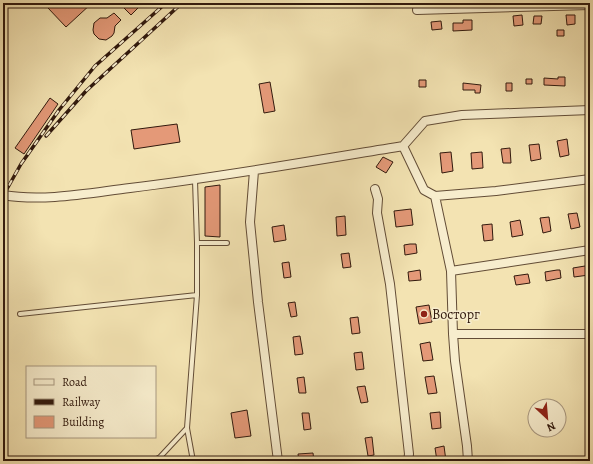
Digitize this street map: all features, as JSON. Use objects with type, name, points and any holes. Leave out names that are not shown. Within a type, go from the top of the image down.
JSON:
[{"type":"street","points":[[417,10],[590,5]]},
{"type":"street","points":[[3,195],[23,198],[69,195],[195,180],[403,146],[425,121],[462,115],[590,110]]},
{"type":"street","points":[[403,146],[424,190],[435,196],[496,191],[590,179]]},
{"type":"street","points":[[254,171],[250,222],[258,302],[278,461]]},
{"type":"street","points":[[375,189],[378,199],[377,213],[390,284],[409,454],[408,461]]},
{"type":"street","points":[[435,196],[452,271],[455,361],[468,461]]},
{"type":"street","points":[[452,271],[590,250]]},
{"type":"street","points":[[453,334],[590,334]]},
{"type":"lane","points":[[193,461],[186,428],[197,295],[195,180]]},
{"type":"lane","points":[[197,243],[227,243]]},
{"type":"lane","points":[[20,314],[197,295]]},
{"type":"lane","points":[[153,461],[160,457],[186,428]]},
{"type":"building","points":[[53,3],[92,3],[66,27],[48,8]]},
{"type":"building","points":[[119,3],[135,3],[139,7],[131,15]]},
{"type":"building","points":[[114,13],[121,20],[115,26],[114,33],[106,40],[99,39],[94,34],[94,23],[100,18],[107,18]]},
{"type":"building","points":[[522,15],[523,25],[514,26],[513,16]]},
{"type":"building","points":[[566,15],[575,15],[575,24],[567,25]]},
{"type":"building","points":[[534,16],[542,16],[541,24],[533,24]]},
{"type":"building","points":[[463,20],[472,20],[472,30],[453,31],[453,23],[463,23]]},
{"type":"building","points":[[441,21],[442,29],[432,30],[431,22]]},
{"type":"building","points":[[557,30],[564,30],[564,36],[557,36]]},
{"type":"building","points":[[558,77],[565,77],[565,86],[544,85],[544,78],[558,79]]},
{"type":"building","points":[[526,79],[532,79],[532,84],[526,84]]},
{"type":"building","points":[[419,80],[426,80],[426,87],[419,87]]},
{"type":"building","points":[[270,82],[275,111],[264,113],[259,84]]},
{"type":"building","points":[[463,83],[481,85],[480,93],[475,93],[475,90],[463,90]]},
{"type":"building","points":[[506,83],[512,83],[512,91],[506,91]]},
{"type":"building","points":[[50,98],[58,104],[24,154],[15,148]]},
{"type":"building","points":[[177,124],[180,142],[134,149],[131,130]]},
{"type":"building","points":[[567,139],[569,155],[560,157],[557,141]]},
{"type":"building","points":[[539,144],[541,159],[531,161],[529,145]]},
{"type":"building","points":[[510,148],[511,163],[503,163],[501,149]]},
{"type":"building","points":[[451,152],[453,171],[442,173],[440,153]]},
{"type":"building","points":[[482,152],[483,168],[472,169],[471,153]]},
{"type":"building","points":[[383,157],[393,162],[386,173],[376,167]]},
{"type":"building","points":[[220,185],[220,237],[205,236],[205,187]]},
{"type":"building","points":[[411,209],[413,225],[396,227],[394,211]]},
{"type":"building","points":[[577,213],[580,227],[571,229],[568,214]]},
{"type":"building","points":[[345,216],[346,235],[337,236],[336,217]]},
{"type":"building","points":[[549,217],[551,231],[543,233],[540,218]]},
{"type":"building","points":[[520,220],[523,235],[512,237],[510,222]]},
{"type":"building","points":[[492,224],[493,240],[484,241],[482,225]]},
{"type":"building","points":[[284,225],[286,240],[274,242],[272,227]]},
{"type":"building","points":[[416,244],[417,253],[405,255],[404,245]]},
{"type":"building","points":[[349,253],[351,267],[343,268],[341,254]]},
{"type":"building","points":[[289,262],[291,277],[284,278],[282,263]]},
{"type":"building","points":[[588,266],[589,275],[574,277],[573,268]]},
{"type":"building","points":[[420,270],[421,280],[409,281],[408,272]]},
{"type":"building","points":[[560,270],[561,278],[546,281],[545,272]]},
{"type":"building","points":[[528,274],[530,283],[516,285],[514,276]]},
{"type":"building","points":[[295,302],[297,316],[291,317],[288,303]]},
{"type":"building","name":"Восторг","points":[[429,305],[432,322],[419,324],[416,307]]},
{"type":"building","points":[[358,317],[360,333],[352,334],[350,318]]},
{"type":"building","points":[[300,336],[303,354],[295,355],[293,337]]},
{"type":"building","points":[[430,342],[433,360],[423,361],[420,344]]},
{"type":"building","points":[[362,352],[364,369],[356,370],[354,353]]},
{"type":"building","points":[[434,376],[437,393],[428,394],[425,377]]},
{"type":"building","points":[[304,377],[306,393],[299,393],[297,378]]},
{"type":"building","points":[[365,386],[368,402],[361,403],[357,387]]},
{"type":"building","points":[[247,410],[251,436],[235,438],[231,413]]},
{"type":"building","points":[[440,412],[441,428],[432,429],[430,413]]},
{"type":"building","points":[[302,413],[309,413],[311,429],[304,430]]},
{"type":"building","points":[[372,437],[374,455],[368,456],[365,438]]},
{"type":"building","points":[[444,446],[446,461],[437,461],[435,448]]},
{"type":"building","points":[[313,453],[314,461],[299,461],[298,454]]},
{"type":"railway","points":[[3,196],[21,164],[59,110],[95,66],[166,3]]},
{"type":"railway","points":[[46,136],[86,91],[182,3]]},
{"type":"place","name":"Восторг","points":[[424,314]]}]
